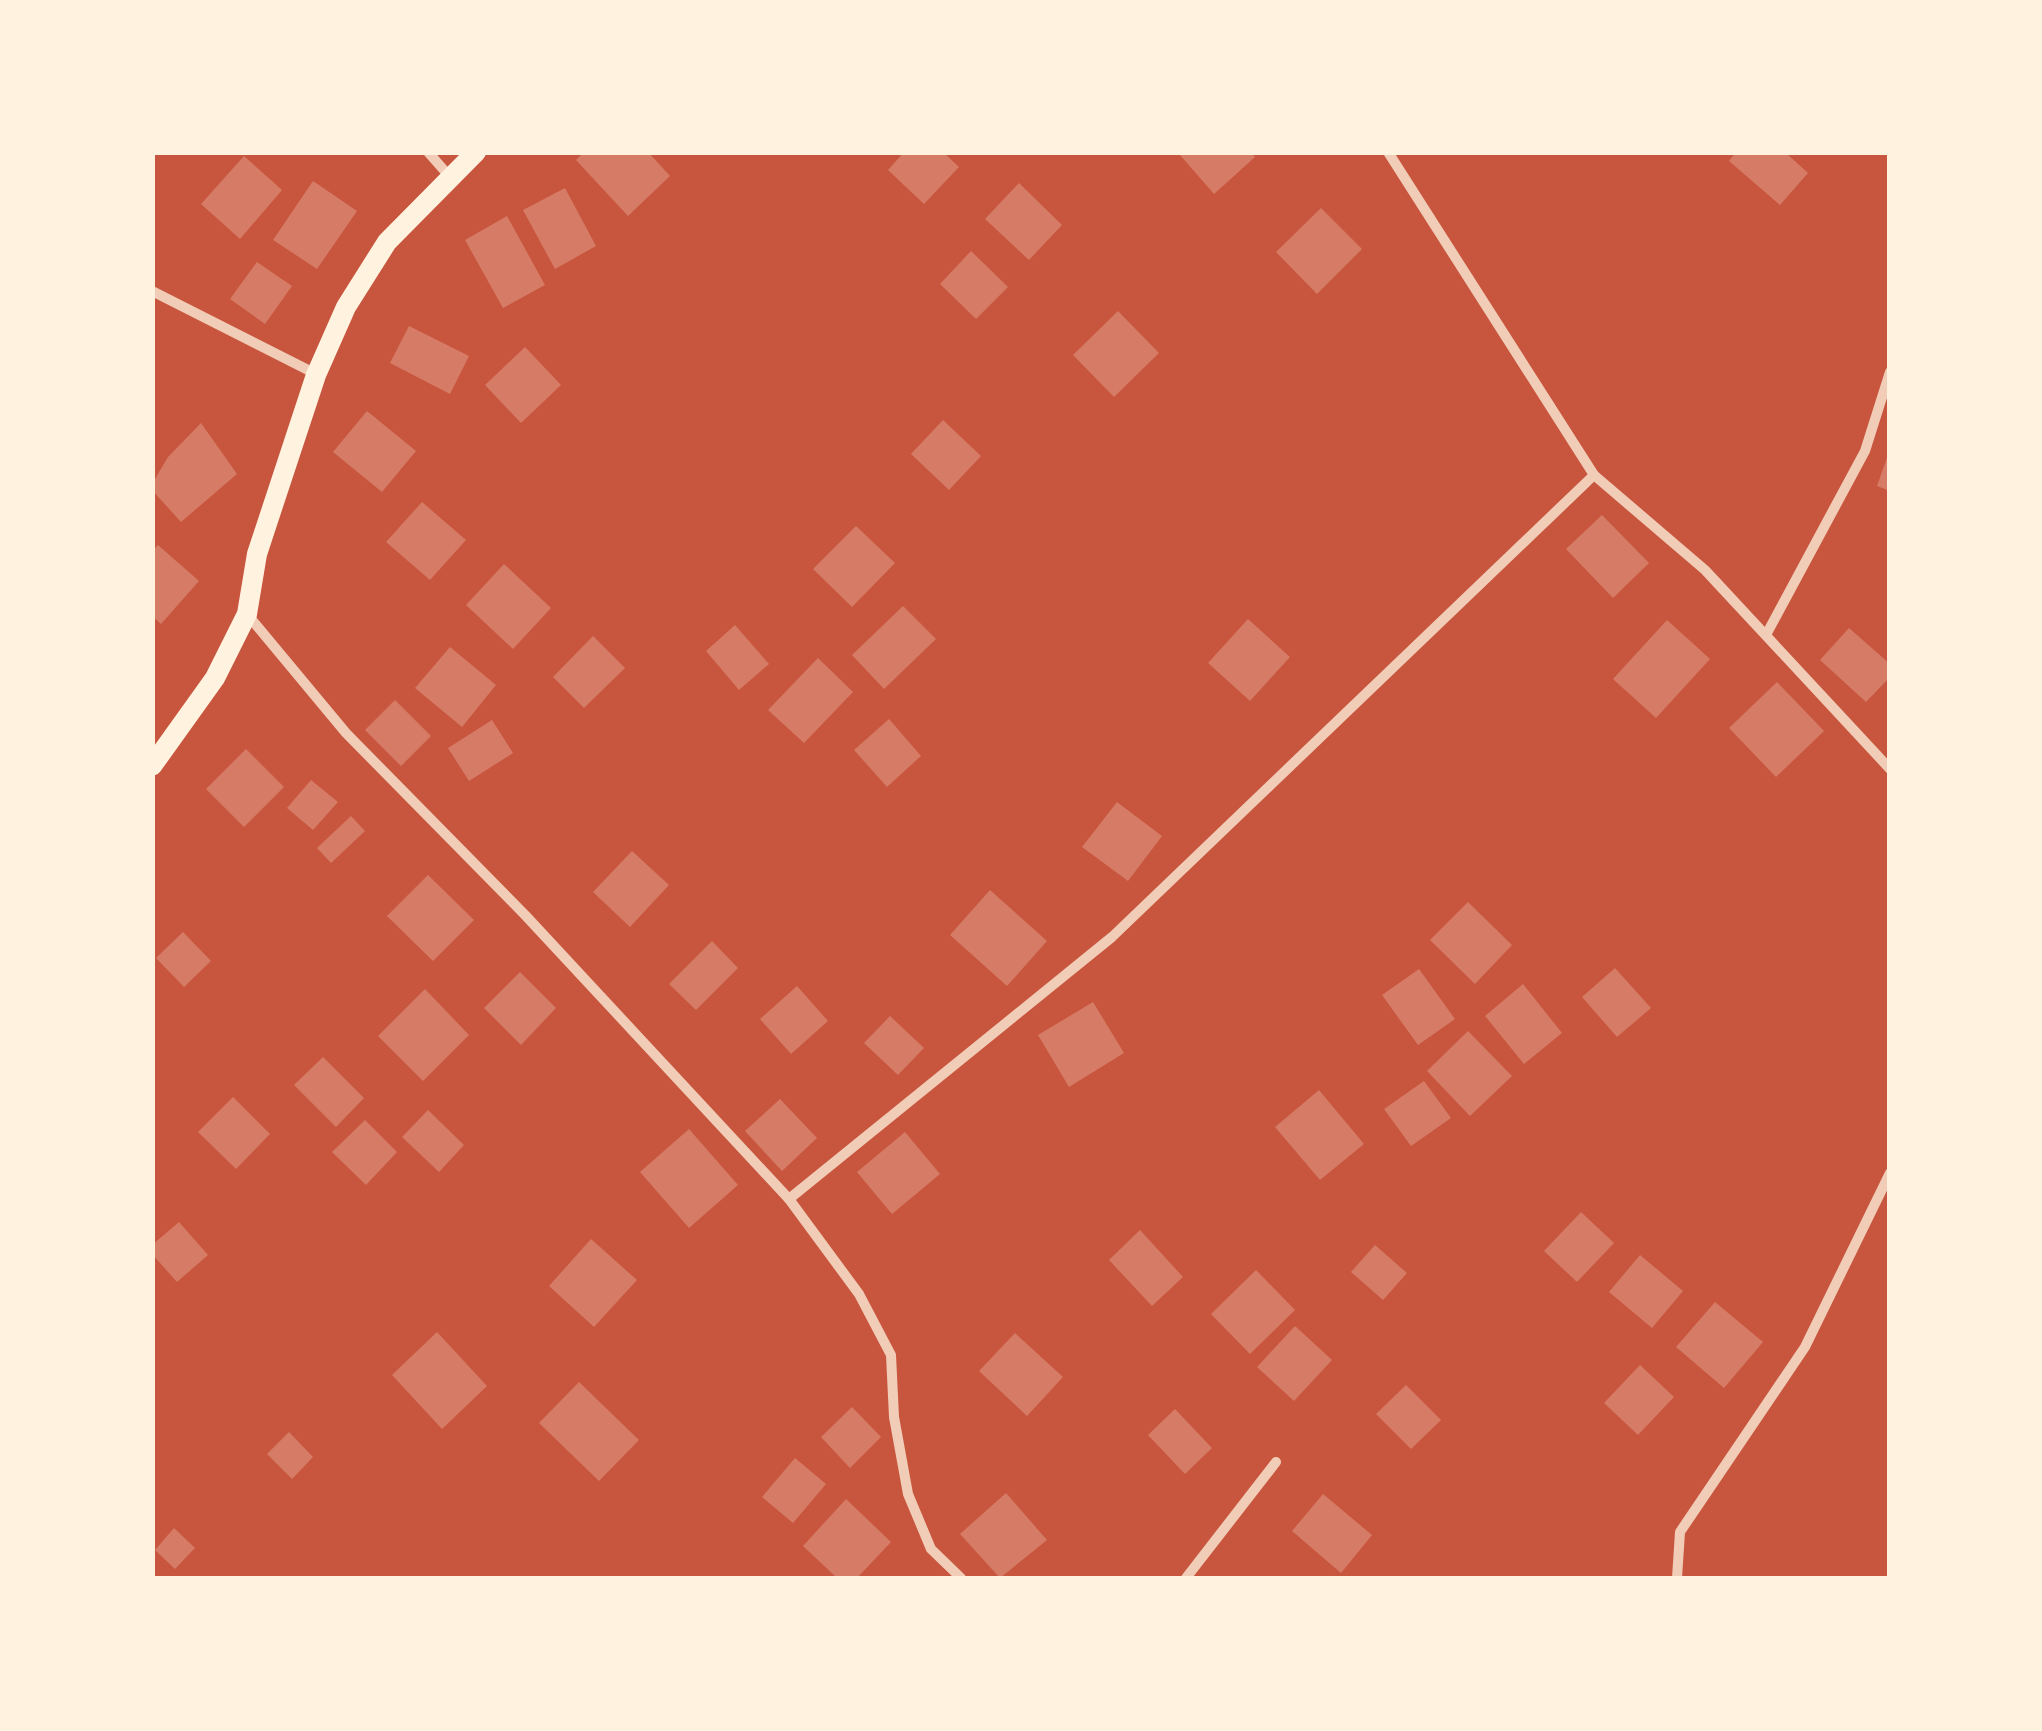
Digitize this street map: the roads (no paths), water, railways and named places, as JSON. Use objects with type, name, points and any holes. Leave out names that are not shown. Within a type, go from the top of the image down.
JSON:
[{"type":"main road","points":[[152,766],[215,678],[247,614],[257,554],[316,375],[346,307],[386,242],[476,152]]},
{"type":"street","points":[[428,152],[450,177]]},
{"type":"street","points":[[1388,152],[1594,474],[1705,570],[1890,768]]},
{"type":"street","points":[[152,291],[316,375]]},
{"type":"street","points":[[1766,636],[1865,451],[1890,372]]},
{"type":"street","points":[[789,1199],[1112,938],[1594,474]]},
{"type":"street","points":[[247,614],[346,733],[526,916],[789,1199],[858,1294],[891,1354],[894,1417],[908,1494],[931,1549],[961,1578]]},
{"type":"street","points":[[1677,1578],[1680,1532],[1805,1346],[1890,1174]]},
{"type":"street","points":[[1186,1578],[1276,1462]]}]
